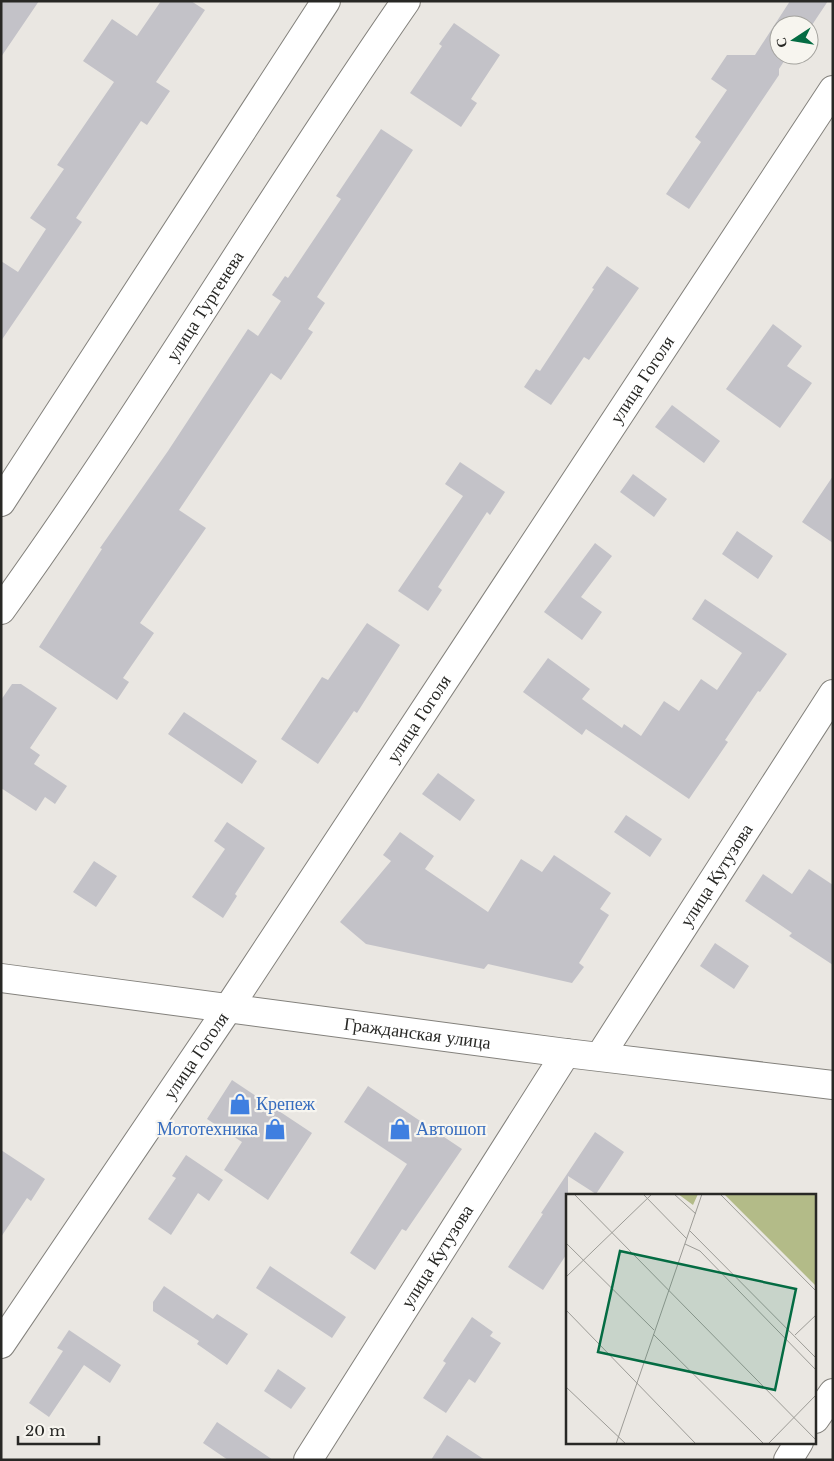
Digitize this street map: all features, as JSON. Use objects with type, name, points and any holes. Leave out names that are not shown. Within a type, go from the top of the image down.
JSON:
[{"type":"main road","points":[[1,502],[326,1]]},
{"type":"main road","name":"улица Тургенева","points":[[1,610],[70,514],[354,76],[406,1]]},
{"type":"main road","name":"улица Гоголя","points":[[1,1344],[227,1010],[833,90]]},
{"type":"main road","name":"улица Кутузова","points":[[600,1056],[833,694]]},
{"type":"main road","name":"Гражданская улица","points":[[1,978],[227,1010],[566,1053],[833,1084]]},
{"type":"main road","name":"улица Кутузова","points":[[308,1460],[566,1053]]},
{"type":"main road","points":[[816,1418],[833,1393]]},
{"type":"main road","points":[[788,1460],[799,1444]]},
{"type":"building","points":[[1,1],[39,1],[1,57]]},
{"type":"building","points":[[161,1],[191,1],[205,10],[156,82],[170,91],[147,125],[141,121],[76,218],[82,222],[1,341],[1,261],[18,272],[46,229],[30,218],[64,169],[57,165],[114,82],[83,61],[112,19],[137,36]]},
{"type":"building","points":[[790,1],[828,1],[819,15],[781,15]]},
{"type":"building","points":[[454,23],[500,55],[471,99],[477,103],[461,127],[410,93],[442,46],[439,44]]},
{"type":"building","points":[[769,33],[769,65],[782,65],[779,75],[689,209],[666,194],[701,142],[695,137],[727,90],[711,79],[727,55],[755,55]]},
{"type":"building","points":[[381,129],[413,150],[317,297],[325,303],[308,329],[313,332],[281,380],[271,373],[179,510],[206,528],[140,623],[154,633],[123,678],[129,682],[117,700],[39,647],[102,549],[100,548],[168,451],[248,329],[258,336],[281,301],[272,295],[285,276],[288,278],[341,199],[336,196]]},
{"type":"building","points":[[607,266],[639,288],[589,360],[584,357],[551,405],[524,387],[536,369],[540,371]]},
{"type":"building","points":[[773,324],[802,346],[787,366],[812,383],[780,428],[726,389]]},
{"type":"building","points":[[672,405],[720,441],[704,463],[655,427]]},
{"type":"building","points":[[460,462],[505,492],[490,515],[487,512],[438,587],[442,590],[428,611],[398,591],[463,496],[445,484]]},
{"type":"building","points":[[633,474],[667,499],[654,517],[620,492]]},
{"type":"building","points":[[833,476],[833,543],[802,522]]},
{"type":"building","points":[[737,531],[773,556],[758,579],[722,554]]},
{"type":"building","points":[[595,543],[612,556],[581,597],[602,612],[582,640],[544,612]]},
{"type":"building","points":[[705,599],[787,654],[760,692],[758,691],[725,740],[728,742],[689,799],[586,729],[582,735],[523,692],[548,658],[590,689],[582,699],[622,728],[624,724],[641,736],[664,701],[679,711],[701,679],[717,690],[742,653],[692,619]]},
{"type":"building","points":[[367,623],[400,645],[357,713],[354,711],[318,764],[281,739],[322,677],[328,680]]},
{"type":"building","points":[[12,684],[21,684],[57,708],[30,748],[40,755],[34,764],[67,786],[55,804],[45,797],[36,811],[1,788],[1,700]]},
{"type":"building","points":[[184,712],[257,761],[242,784],[168,734]]},
{"type":"building","points":[[438,773],[475,800],[460,821],[422,794]]},
{"type":"building","points":[[626,815],[662,839],[650,857],[614,832]]},
{"type":"building","points":[[227,822],[265,848],[235,894],[237,896],[223,918],[192,897],[225,849],[214,841]]},
{"type":"building","points":[[400,832],[434,856],[425,869],[488,912],[521,859],[542,872],[554,855],[611,893],[600,909],[609,915],[579,963],[584,967],[572,983],[488,964],[484,969],[366,944],[340,922],[391,861],[383,855]]},
{"type":"building","points":[[94,861],[117,876],[96,907],[73,892]]},
{"type":"building","points":[[809,869],[833,885],[833,965],[789,936],[792,933],[745,901],[763,874],[792,894]]},
{"type":"building","points":[[715,943],[749,966],[734,989],[700,966]]},
{"type":"building","points":[[232,1080],[312,1133],[268,1200],[224,1170],[242,1142],[207,1119]]},
{"type":"building","points":[[368,1086],[462,1149],[406,1231],[402,1229],[375,1270],[350,1253],[407,1164],[344,1122]]},
{"type":"building","points":[[595,1132],[624,1152],[596,1194],[568,1176],[568,1194],[566,1194],[566,1255],[543,1290],[508,1267],[543,1214],[541,1213]]},
{"type":"building","points":[[1,1150],[45,1179],[31,1201],[27,1198],[1,1237]]},
{"type":"building","points":[[186,1155],[223,1180],[209,1201],[198,1193],[171,1235],[148,1219],[176,1178],[172,1176]]},
{"type":"building","points":[[270,1266],[346,1317],[332,1338],[256,1288]]},
{"type":"building","points":[[164,1286],[213,1319],[217,1314],[248,1334],[227,1365],[197,1344],[199,1341],[153,1311],[153,1302]]},
{"type":"building","points":[[472,1317],[493,1332],[490,1336],[501,1343],[475,1383],[469,1379],[446,1413],[423,1398],[446,1363],[443,1361]]},
{"type":"building","points":[[69,1330],[121,1365],[110,1383],[84,1365],[49,1417],[29,1403],[63,1351],[57,1348]]},
{"type":"building","points":[[278,1369],[306,1388],[291,1409],[264,1391]]},
{"type":"building","points":[[217,1422],[273,1460],[228,1460],[203,1443]]},
{"type":"building","points":[[447,1435],[485,1460],[431,1460]]},
{"type":"place","name":"Крепеж","points":[[240,1104]]},
{"type":"place","name":"Мототехника","points":[[275,1129]]},
{"type":"place","name":"Автошоп","points":[[400,1129]]}]
